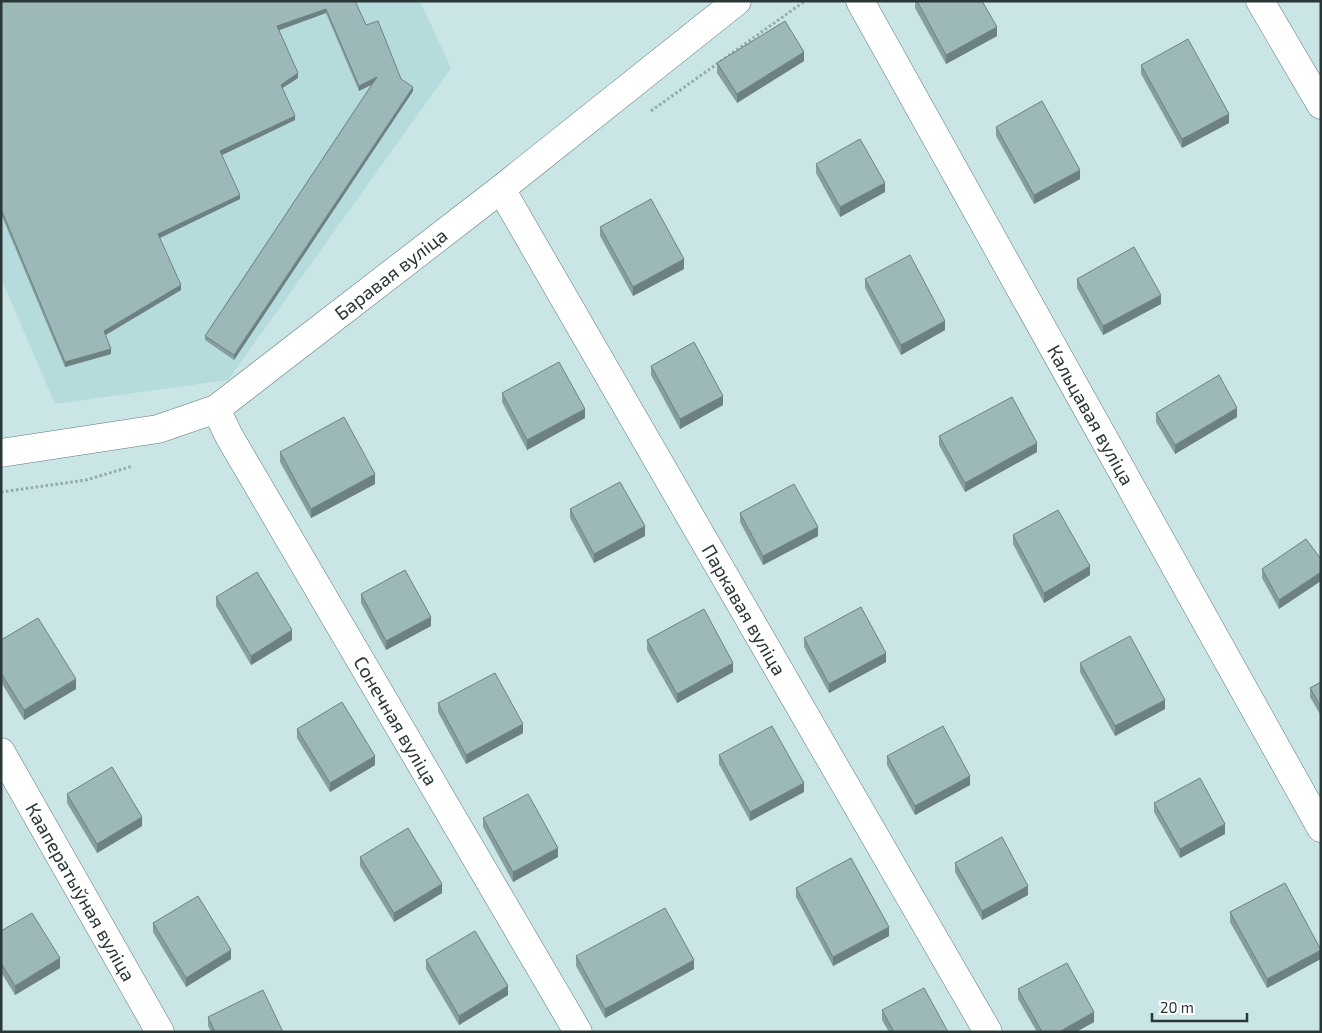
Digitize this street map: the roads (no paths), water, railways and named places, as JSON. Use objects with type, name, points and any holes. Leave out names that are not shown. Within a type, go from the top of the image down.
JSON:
[{"type":"street","name":"Баравая вуліца","points":[[1,453],[158,429],[216,409],[501,189],[737,1]]},
{"type":"street","name":"Кальцавая вуліца","points":[[860,1],[1321,828]]},
{"type":"street","points":[[1260,1],[1321,105]]},
{"type":"street","name":"Паркавая вуліца","points":[[501,189],[988,1032]]},
{"type":"street","name":"Сонечная вуліца","points":[[216,409],[229,436],[578,1032]]},
{"type":"street","name":"Кааператыўная вуліца","points":[[1,752],[160,1032]]}]
